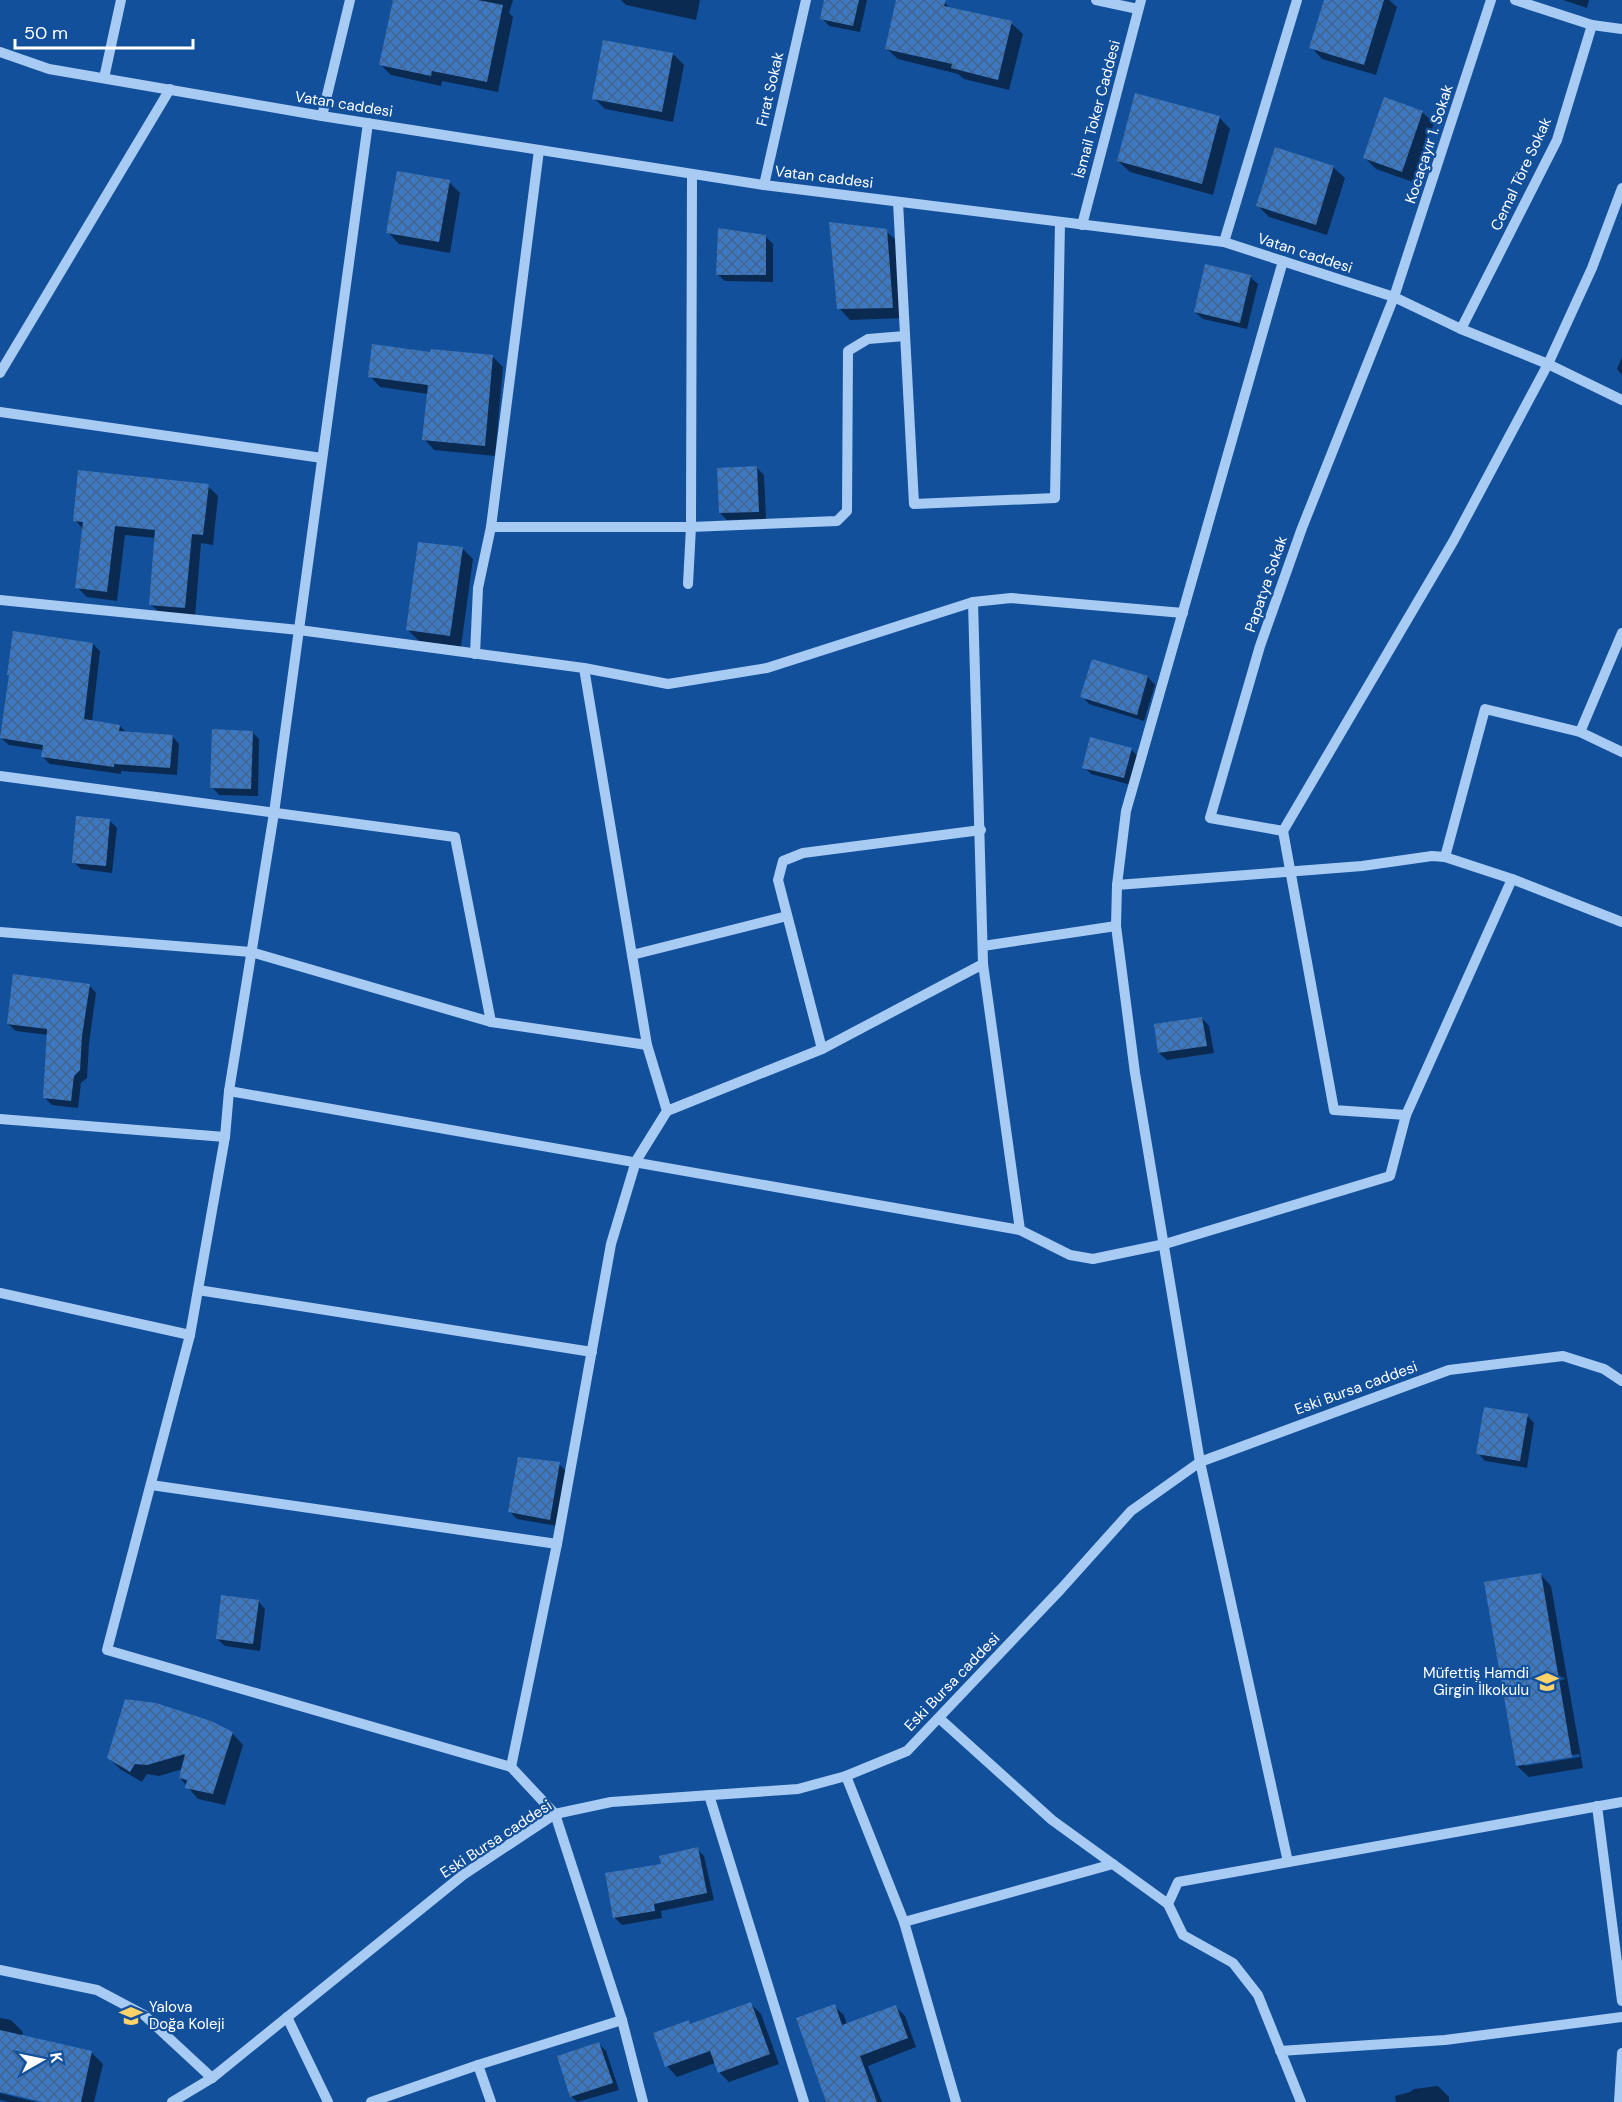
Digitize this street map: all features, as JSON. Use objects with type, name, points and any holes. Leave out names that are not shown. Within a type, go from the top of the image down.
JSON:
[{"type":"street","points":[[104,78],[121,0]]},
{"type":"street","points":[[322,116],[350,0]]},
{"type":"street","name":"Fırat Sokak","points":[[764,185],[806,0]]},
{"type":"street","points":[[1096,0],[1139,5]]},
{"type":"street","points":[[1224,242],[1297,0]]},
{"type":"street","name":"Kocaçayır 1. Sokak","points":[[1394,297],[1491,0]]},
{"type":"street","points":[[1515,0],[1592,25],[1622,29]]},
{"type":"street","name":"İsmail Toker Caddesi","points":[[1082,225],[1139,5]]},
{"type":"street","name":"Cemal Töre Sokak","points":[[1461,329],[1557,140],[1592,25]]},
{"type":"street","name":"Vatan caddesi","points":[[0,52],[50,69],[322,116],[692,174],[1224,242],[1394,297],[1461,329],[1548,364],[1622,400]]},
{"type":"street","points":[[0,373],[170,89]]},
{"type":"street","points":[[368,123],[274,813],[229,1091],[225,1137],[190,1335],[107,1650],[511,1767],[555,1814],[622,2020],[643,2102]]},
{"type":"street","points":[[475,654],[478,588],[491,526],[540,150]]},
{"type":"street","points":[[688,584],[692,527],[692,174]]},
{"type":"street","points":[[1406,1115],[1334,1110],[1283,831],[1454,540],[1548,364],[1592,268],[1622,188]]},
{"type":"street","points":[[898,202],[914,504],[1055,498],[1060,222]]},
{"type":"street","points":[[1283,261],[1126,811],[1117,885],[1116,926],[1135,1073],[1200,1462],[1288,1862]]},
{"type":"street","name":"Papatya Sokak","points":[[1283,831],[1210,818],[1260,646],[1294,550],[1394,297]]},
{"type":"street","points":[[491,526],[692,527],[837,521],[847,511],[848,351],[868,339],[905,336]]},
{"type":"street","points":[[0,412],[322,458]]},
{"type":"street","points":[[0,600],[298,630],[584,668],[668,684],[767,668],[974,602],[1011,598],[1183,613]]},
{"type":"street","points":[[974,602],[983,964],[1020,1230]]},
{"type":"street","points":[[1580,732],[1622,633]]},
{"type":"street","points":[[584,668],[647,1045],[667,1111]]},
{"type":"street","points":[[1445,857],[1485,709],[1580,732],[1622,752]]},
{"type":"street","points":[[0,776],[455,837],[491,1022]]},
{"type":"street","points":[[822,1049],[778,880],[783,861],[803,852],[981,830]]},
{"type":"street","points":[[1117,885],[1362,866],[1432,856],[1445,857],[1512,879],[1622,922]]},
{"type":"street","points":[[229,1091],[1020,1230],[1070,1255],[1093,1259],[1165,1244],[1390,1176],[1406,1115],[1512,879]]},
{"type":"street","points":[[632,955],[787,916]]},
{"type":"street","points":[[983,946],[1116,926]]},
{"type":"street","points":[[0,932],[251,952],[491,1022],[647,1045]]},
{"type":"street","points":[[511,1767],[557,1544],[611,1244],[636,1161],[667,1111],[822,1049],[983,964]]},
{"type":"street","points":[[0,1119],[225,1137]]},
{"type":"street","points":[[198,1290],[592,1352]]},
{"type":"street","points":[[0,1293],[190,1335]]},
{"type":"street","name":"Eski Bursa caddesi","points":[[172,2102],[212,2078],[463,1875],[555,1814],[611,1802],[798,1789],[846,1776],[907,1751],[1131,1511],[1200,1462],[1449,1370],[1563,1356],[1604,1369],[1622,1381]]},
{"type":"street","points":[[151,1485],[557,1544]]},
{"type":"street","points":[[939,1718],[1052,1820],[1168,1904],[1183,1935],[1233,1963],[1258,1995],[1301,2102]]},
{"type":"street","points":[[846,1776],[904,1922],[956,2102]]},
{"type":"street","points":[[709,1795],[804,2102]]},
{"type":"street","points":[[1168,1904],[1178,1882],[1622,1802]]},
{"type":"street","points":[[1597,1806],[1622,2001]]},
{"type":"street","points":[[904,1922],[1113,1864]]},
{"type":"street","points":[[0,1970],[97,1990],[144,2015],[212,2078]]},
{"type":"street","points":[[1280,2051],[1445,2040],[1622,2017]]},
{"type":"street","points":[[287,2018],[328,2102]]},
{"type":"street","points":[[371,2102],[478,2065],[622,2020]]},
{"type":"street","points":[[1619,2102],[1622,2053]]},
{"type":"street","points":[[478,2065],[491,2102]]},
{"type":"building","points":[[393,0],[478,0],[503,5],[487,82],[432,71],[431,76],[379,65]]},
{"type":"building","points":[[824,0],[859,0],[853,26],[820,19]]},
{"type":"building","points":[[896,0],[946,0],[944,6],[1012,21],[998,80],[951,68],[952,64],[885,49]]},
{"type":"building","points":[[1324,0],[1384,0],[1364,65],[1309,48]]},
{"type":"building","points":[[603,40],[673,53],[662,112],[592,99]]},
{"type":"building","points":[[1135,93],[1220,116],[1202,184],[1117,161]]},
{"type":"building","points":[[1384,97],[1423,111],[1402,172],[1363,158]]},
{"type":"building","points":[[1275,147],[1334,166],[1316,225],[1256,206]]},
{"type":"building","points":[[397,171],[450,180],[439,242],[386,233]]},
{"type":"building","points":[[829,222],[887,229],[893,308],[837,309]]},
{"type":"building","points":[[718,228],[766,235],[766,275],[716,275]]},
{"type":"building","points":[[1205,264],[1251,275],[1240,323],[1194,312]]},
{"type":"building","points":[[372,344],[430,352],[431,349],[493,355],[485,446],[422,440],[428,385],[368,377]]},
{"type":"building","points":[[757,466],[759,512],[719,513],[717,468]]},
{"type":"building","points":[[78,470],[209,484],[203,535],[192,534],[185,608],[149,605],[155,530],[115,526],[107,592],[75,588],[83,522],[73,521]]},
{"type":"building","points":[[418,542],[463,547],[450,636],[406,630]]},
{"type":"building","points":[[13,631],[93,643],[84,719],[120,725],[119,731],[173,735],[170,768],[114,764],[114,767],[41,757],[43,745],[0,738]]},
{"type":"building","points":[[1092,659],[1148,676],[1137,715],[1080,697]]},
{"type":"building","points":[[212,729],[253,731],[251,789],[210,788]]},
{"type":"building","points":[[1090,737],[1132,748],[1124,778],[1082,768]]},
{"type":"building","points":[[76,816],[110,819],[106,866],[72,863]]},
{"type":"building","points":[[13,974],[90,984],[82,1036],[80,1070],[74,1076],[71,1101],[43,1098],[47,1029],[7,1024]]},
{"type":"building","points":[[1202,1017],[1207,1046],[1158,1053],[1154,1024]]},
{"type":"building","points":[[1484,1407],[1528,1414],[1520,1461],[1476,1454]]},
{"type":"building","points":[[518,1457],[560,1462],[550,1520],[508,1512]]},
{"type":"building","points":[[1541,1573],[1572,1757],[1516,1766],[1484,1582]]},
{"type":"building","points":[[221,1595],[259,1600],[253,1644],[216,1639]]},
{"type":"building","points":[[125,1699],[156,1703],[211,1721],[233,1732],[213,1794],[185,1788],[187,1780],[179,1778],[185,1754],[147,1765],[135,1764],[130,1772],[107,1758]]},
{"type":"building","points":[[698,1847],[707,1893],[654,1904],[655,1911],[613,1918],[605,1873],[661,1864],[659,1856]]},
{"type":"building","points":[[751,2002],[770,2054],[718,2073],[710,2051],[665,2067],[653,2033],[689,2020],[690,2024]]},
{"type":"building","points":[[835,2004],[842,2025],[896,2005],[908,2038],[860,2056],[877,2102],[826,2102],[796,2018]]},
{"type":"building","points":[[0,2030],[92,2051],[81,2102],[43,2102],[0,2092]]},
{"type":"building","points":[[599,2042],[613,2083],[570,2097],[557,2056]]},
{"type":"place","name":"Müfettiş Hamdi Girgin İlkokulu","points":[[1547,1682]]},
{"type":"place","name":"Yalova Doğa Koleji","points":[[131,2016]]}]
